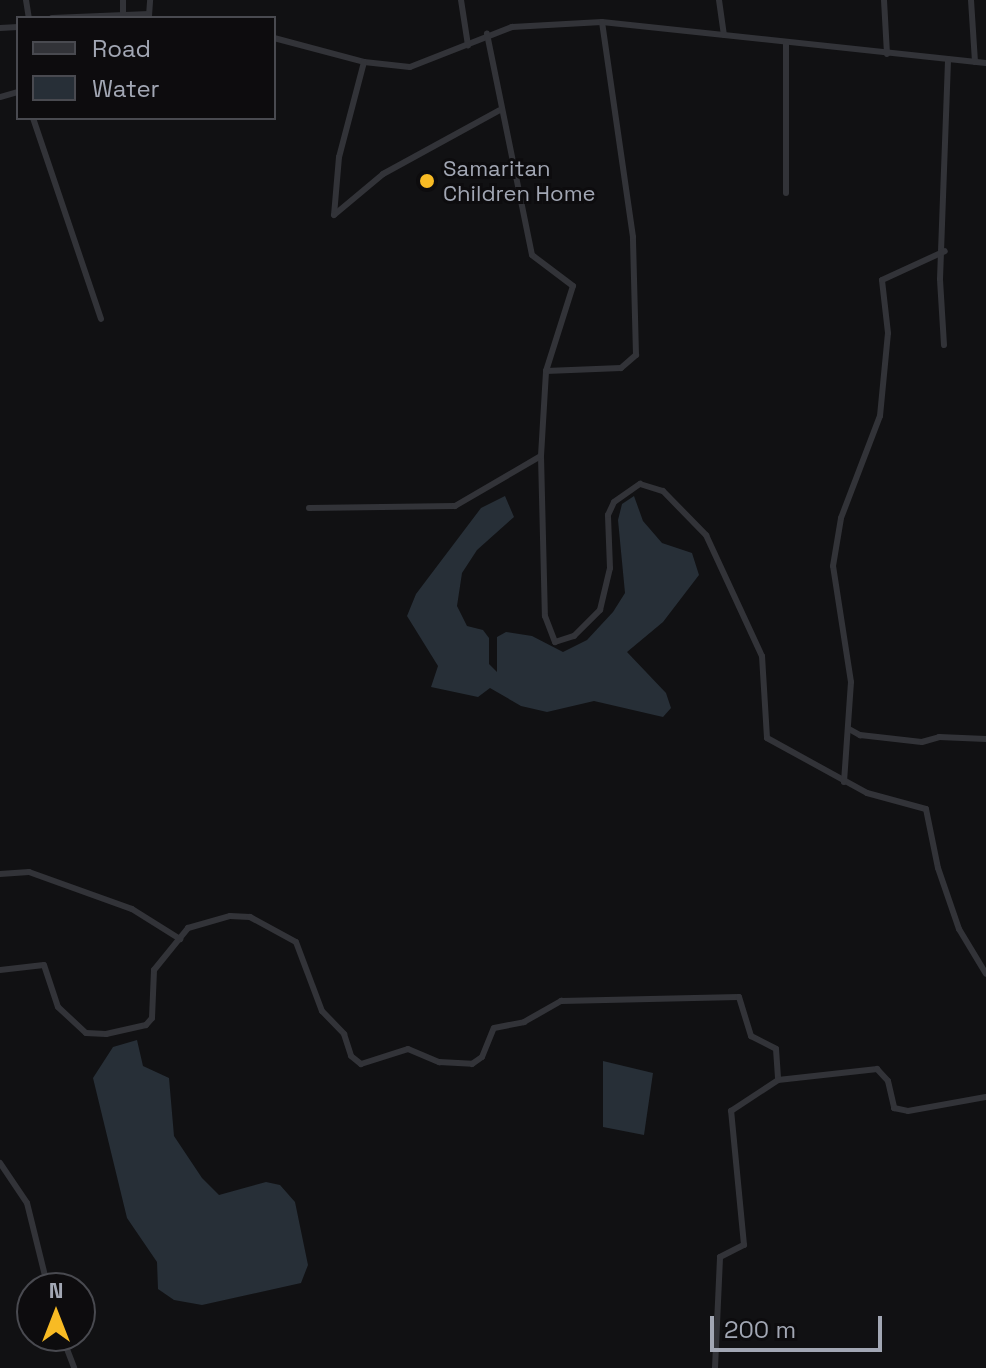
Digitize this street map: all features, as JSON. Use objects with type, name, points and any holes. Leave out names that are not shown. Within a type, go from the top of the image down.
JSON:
[{"type":"street","points":[[123,0],[123,16],[149,16],[150,0]]},
{"type":"street","points":[[461,0],[468,45]]},
{"type":"street","points":[[719,0],[724,35]]},
{"type":"street","points":[[884,0],[887,54]]},
{"type":"street","points":[[971,0],[975,62]]},
{"type":"street","points":[[276,39],[364,62],[410,67],[468,45],[487,34],[558,22],[602,22],[986,63]]},
{"type":"street","points":[[546,371],[621,368],[636,355],[633,237],[602,22]]},
{"type":"street","points":[[487,34],[500,110],[518,174],[532,255],[573,286],[546,371],[541,456],[545,616],[555,642],[574,636],[600,610],[610,568],[608,515],[614,502],[640,484],[663,491],[706,535],[762,656],[767,738],[844,782],[926,809],[938,868],[959,929],[986,974]]},
{"type":"street","points":[[786,43],[786,193]]},
{"type":"street","points":[[944,345],[940,279],[945,251],[948,59]]},
{"type":"street","points":[[364,62],[339,157],[334,215],[383,174],[500,110]]},
{"type":"street","points":[[34,120],[101,319]]},
{"type":"street","points":[[844,782],[851,682],[833,566],[841,518],[880,416],[888,333],[882,280],[945,251]]},
{"type":"street","points":[[309,508],[455,506],[541,456]]},
{"type":"street","points":[[849,729],[860,735],[922,742],[986,739]]},
{"type":"street","points":[[0,874],[29,872],[132,909],[180,939]]},
{"type":"street","points":[[0,970],[44,965],[58,1007],[86,1033],[106,1034],[146,1025],[152,1018],[154,970],[188,928],[230,916],[250,917],[296,942],[322,1011],[344,1034],[351,1056],[361,1064],[408,1049],[439,1062],[472,1064],[482,1057],[494,1028],[524,1022],[561,1001],[739,997],[751,1036],[776,1049],[778,1080]]},
{"type":"street","points":[[715,1368],[720,1257],[744,1245],[731,1111],[778,1080],[877,1069],[888,1081],[894,1108],[908,1111],[986,1097]]},
{"type":"street","points":[[0,1163],[27,1203],[44,1272]]},
{"type":"water","points":[[505,496],[514,517],[477,550],[462,573],[457,606],[467,626],[483,630],[489,638],[489,664],[497,672],[497,637],[506,632],[532,636],[563,652],[587,640],[613,612],[625,593],[618,520],[622,504],[634,496],[643,521],[662,543],[692,553],[699,575],[663,622],[627,652],[666,693],[671,708],[663,717],[594,701],[547,712],[521,706],[490,688],[478,697],[431,687],[438,666],[407,616],[416,594],[481,508]]},
{"type":"water","points":[[137,1040],[143,1066],[169,1078],[174,1136],[202,1178],[219,1195],[266,1182],[280,1185],[295,1202],[308,1265],[301,1283],[202,1305],[174,1300],[158,1289],[157,1262],[127,1218],[93,1078],[113,1047]]},
{"type":"water","points":[[603,1061],[653,1073],[644,1135],[603,1127]]},
{"type":"place","name":"Samaritan Children Home","points":[[427,181]]}]
